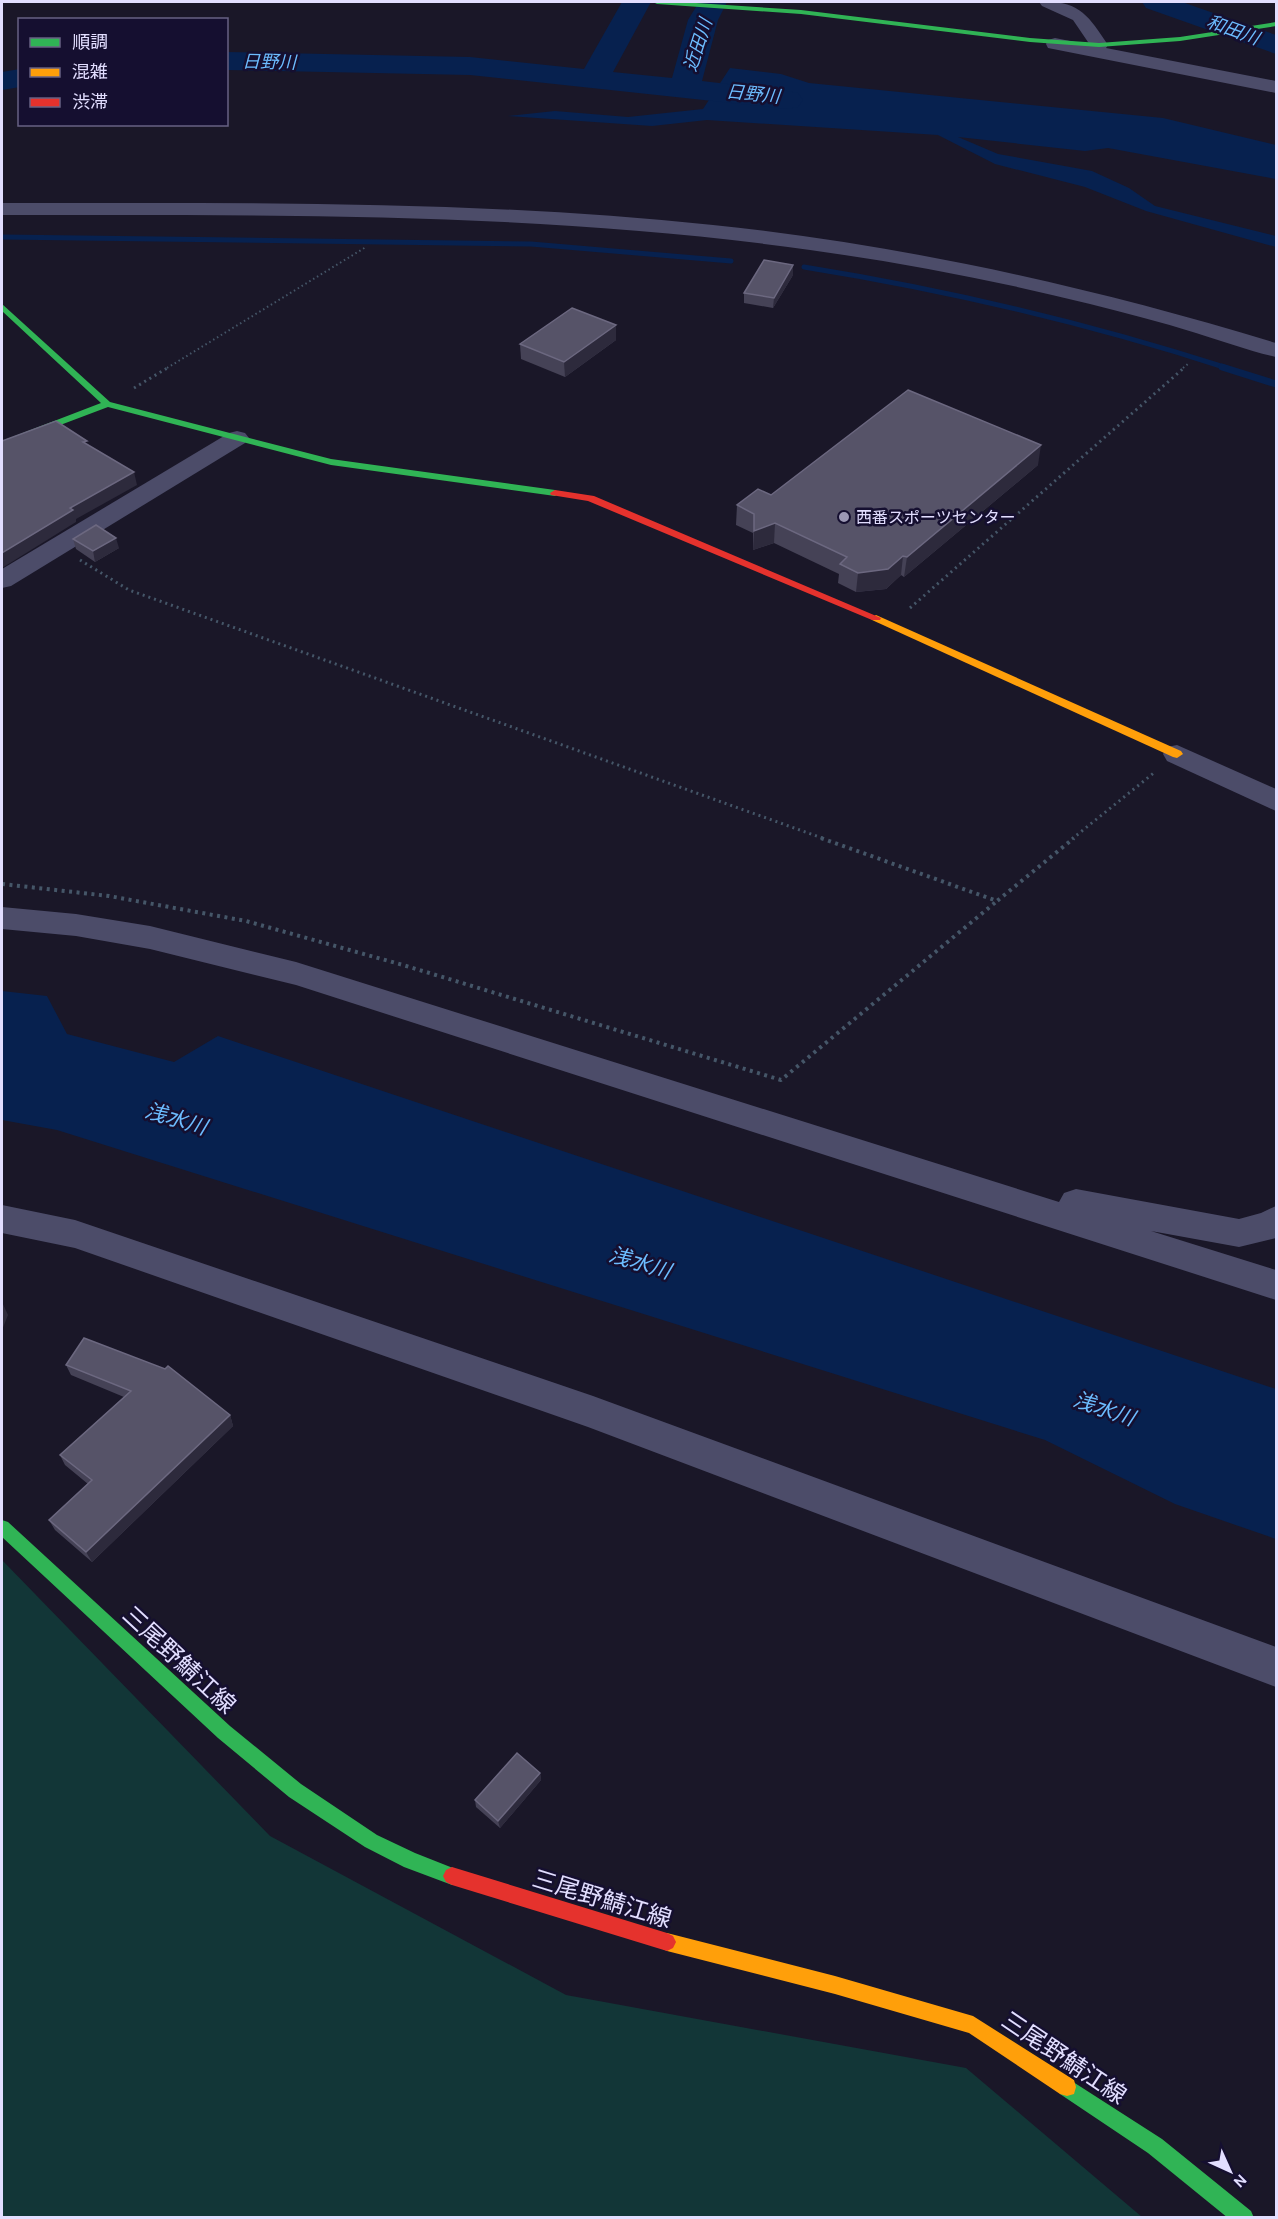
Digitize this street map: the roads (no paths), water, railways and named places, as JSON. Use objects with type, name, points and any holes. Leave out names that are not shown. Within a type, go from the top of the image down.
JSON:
[{"type":"street","points":[[657,2],[897,22],[1030,40],[1112,53],[1276,87]]},
{"type":"street","points":[[1048,2],[1080,16],[1099,45]]},
{"type":"street","points":[[1030,40],[1099,45],[1180,39],[1276,24]]},
{"type":"street","points":[[2,209],[410,212],[528,216],[747,236],[887,257],[1062,290],[1202,326],[1276,350]]},
{"type":"street","points":[[2,307],[107,404],[331,462],[590,498],[891,624],[1276,801]]},
{"type":"street","points":[[2,444],[107,404]]},
{"type":"street","points":[[2,580],[237,438]]},
{"type":"street","points":[[2,918],[39,920],[200,947],[384,1001],[1276,1285]]},
{"type":"street","points":[[1002,1198],[1065,1202],[1239,1233],[1272,1225],[1276,1220]]},
{"type":"street","points":[[2,1219],[75,1234],[593,1412],[1276,1666]]},
{"type":"street","name":"三尾野鯖江線","points":[[2,1527],[230,1738],[341,1824],[428,1869],[663,1941],[835,1985],[973,2025],[1155,2146],[1244,2217]]},
{"type":"water","points":[[730,68],[781,74],[809,83],[1163,118],[1276,145],[1276,179],[1108,148],[1085,151],[958,137],[998,154],[1092,171],[1129,188],[1155,206],[1276,236],[1276,247],[1146,211],[1085,187],[995,164],[938,135],[707,120],[652,126],[508,116],[555,111],[628,117],[703,109]]},
{"type":"water","name":"浅水川","points":[[2,991],[47,996],[67,1034],[174,1062],[218,1036],[1276,1389],[1276,1539],[1175,1504],[1045,1440],[57,1130],[2,1120]]},
{"type":"waterway","points":[[595,77],[636,2]]},
{"type":"waterway","name":"近田川","points":[[684,89],[703,20],[713,2]]},
{"type":"waterway","name":"和田川","points":[[1156,2],[1276,45]]},
{"type":"waterway","name":"日野川","points":[[228,61],[470,66],[684,89]]},
{"type":"waterway","name":"日野川","points":[[2,81],[18,78]]},
{"type":"waterway","name":"日野川","points":[[684,89],[787,100]]},
{"type":"waterway","points":[[2,237],[531,244],[731,261]]},
{"type":"waterway","points":[[804,267],[911,286],[1017,309],[1122,336],[1227,368]]},
{"type":"waterway","points":[[1222,367],[1276,384]]},
{"type":"place","name":"西番スポーツセンター","points":[[844,517]]}]
